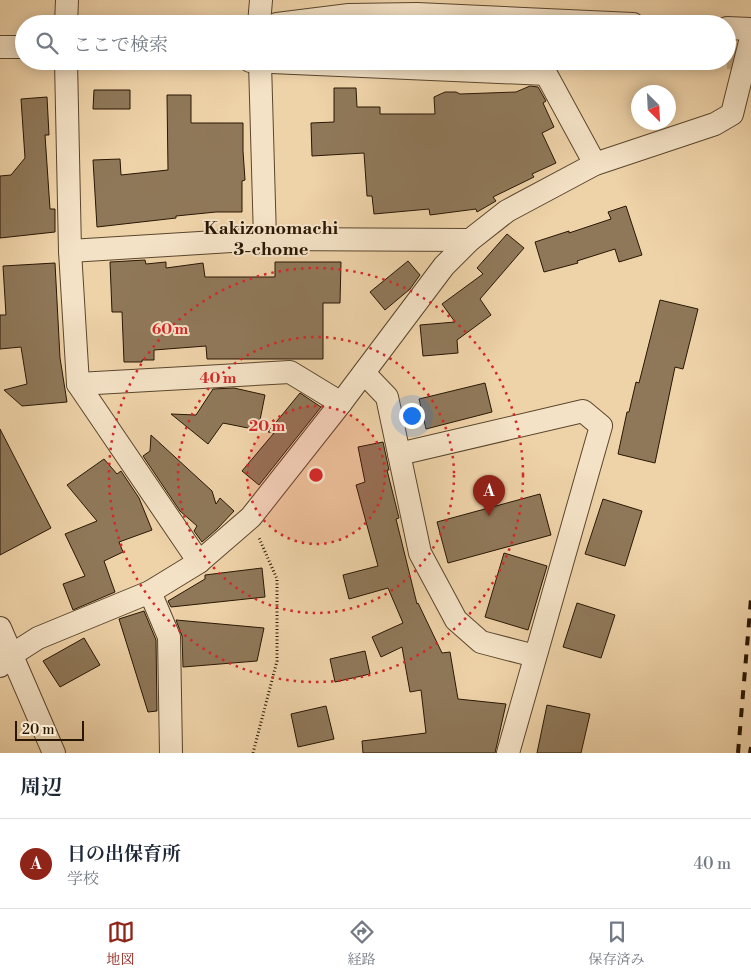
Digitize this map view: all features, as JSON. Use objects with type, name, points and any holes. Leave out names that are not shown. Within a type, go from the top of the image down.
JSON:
[{"type":"street","points":[[66,15],[67,0]]},
{"type":"street","points":[[260,15],[261,0]]},
{"type":"street","points":[[349,15],[417,7],[519,15]]},
{"type":"street","points":[[736,28],[751,29]]},
{"type":"street","points":[[6,660],[38,638],[150,592],[200,562],[251,517],[341,403],[444,266],[470,240],[507,211],[596,164],[714,124],[732,114],[751,38]]},
{"type":"street","points":[[0,47],[15,47]]},
{"type":"street","points":[[66,70],[70,250],[78,384],[200,562]]},
{"type":"street","points":[[255,70],[265,239]]},
{"type":"street","points":[[449,70],[546,74],[596,164]]},
{"type":"street","points":[[70,250],[265,239],[470,240]]},
{"type":"street","points":[[78,384],[290,372],[341,403]]},
{"type":"street","points":[[364,373],[387,397],[420,553],[456,620],[481,642],[535,656]]},
{"type":"street","points":[[399,454],[582,410],[600,426],[508,753]]},
{"type":"street","points":[[150,592],[169,637],[171,753]]},
{"type":"street","points":[[0,628],[6,660],[54,753]]},
{"type":"path","points":[[251,517],[277,579],[276,660],[253,753]]},
{"type":"building","points":[[530,86],[538,87],[546,101],[543,103],[554,127],[542,133],[556,163],[532,174],[534,177],[493,197],[496,201],[477,212],[476,209],[430,215],[429,209],[374,214],[372,196],[367,196],[364,153],[312,156],[311,123],[334,122],[334,88],[356,88],[357,107],[380,107],[380,114],[435,114],[434,97],[445,92],[460,94],[516,92]]},
{"type":"building","points":[[94,90],[130,90],[130,109],[93,109]]},
{"type":"building","points":[[167,95],[191,95],[191,123],[243,123],[245,180],[242,181],[242,212],[216,212],[176,216],[176,218],[97,227],[93,160],[120,159],[121,175],[168,170]]},
{"type":"building","points":[[47,97],[49,135],[45,135],[50,209],[55,209],[55,232],[0,238],[0,176],[11,175],[25,158],[21,99]]},
{"type":"building","points":[[626,206],[642,255],[619,262],[615,249],[577,261],[578,263],[544,272],[535,242],[611,219],[608,212]]},
{"type":"building","points":[[507,234],[524,248],[480,299],[491,315],[457,340],[458,353],[423,356],[420,325],[455,322],[442,304],[483,274],[477,268]]},
{"type":"building","points":[[145,260],[146,264],[166,262],[166,268],[203,263],[205,277],[275,277],[275,262],[341,262],[340,303],[323,303],[323,359],[207,359],[206,346],[154,350],[154,360],[124,362],[122,312],[112,312],[110,262]]},
{"type":"building","points":[[408,261],[420,275],[410,289],[385,310],[370,292]]},
{"type":"building","points":[[55,263],[60,358],[67,402],[22,406],[4,390],[27,384],[21,347],[0,349],[0,315],[6,315],[3,266]]},
{"type":"building","points":[[660,300],[698,309],[683,369],[675,367],[655,463],[618,454],[627,412],[629,412],[636,382],[639,383]]},
{"type":"building","points":[[485,383],[492,412],[426,429],[419,399]]},
{"type":"building","points":[[234,388],[265,395],[258,430],[223,423],[208,444],[171,414],[196,415],[213,389]]},
{"type":"building","points":[[300,393],[321,407],[259,485],[242,471],[274,433],[268,432]]},
{"type":"building","points":[[0,429],[51,528],[0,555]]},
{"type":"building","points":[[151,435],[212,491],[216,504],[220,498],[234,511],[202,542],[194,531],[197,526],[180,511],[143,456],[150,451]]},
{"type":"building","points":[[383,442],[389,470],[387,470],[399,518],[396,519],[417,604],[442,653],[450,652],[458,699],[506,704],[495,753],[363,753],[362,741],[426,733],[421,690],[410,692],[402,647],[381,657],[372,637],[403,623],[388,588],[349,599],[343,575],[378,566],[356,485],[365,482],[358,447]]},
{"type":"building","points":[[104,459],[117,474],[121,471],[139,498],[152,530],[119,542],[123,552],[104,561],[115,592],[73,610],[63,584],[85,576],[65,534],[97,521],[67,485]]},
{"type":"building","points":[[540,494],[551,535],[448,563],[437,522]]},
{"type":"building","points":[[603,499],[642,511],[625,566],[585,554]]},
{"type":"building","points":[[504,553],[547,566],[528,630],[485,617]]},
{"type":"building","points":[[262,568],[265,597],[171,607],[168,601],[205,579],[205,575]]},
{"type":"building","points":[[577,603],[615,615],[601,658],[563,647]]},
{"type":"building","points":[[144,611],[156,640],[157,711],[148,712],[119,619]]},
{"type":"building","points":[[176,620],[264,628],[257,661],[183,667],[182,636]]},
{"type":"building","points":[[84,638],[100,665],[60,687],[43,661]]},
{"type":"building","points":[[365,651],[370,674],[335,682],[330,659]]},
{"type":"building","points":[[547,705],[590,714],[581,753],[537,753]]},
{"type":"building","points":[[326,706],[334,739],[298,747],[291,714]]},
{"type":"tunnel","points":[[736,58],[751,58]]},
{"type":"railway","points":[[738,753],[751,599]]},
{"type":"railway","points":[[750,753],[751,747]]},
{"type":"place","name":"日の出保育所","points":[[489,516]]},
{"type":"district","name":"Kakizonomachi 3-chome","points":[[271,238]]}]
